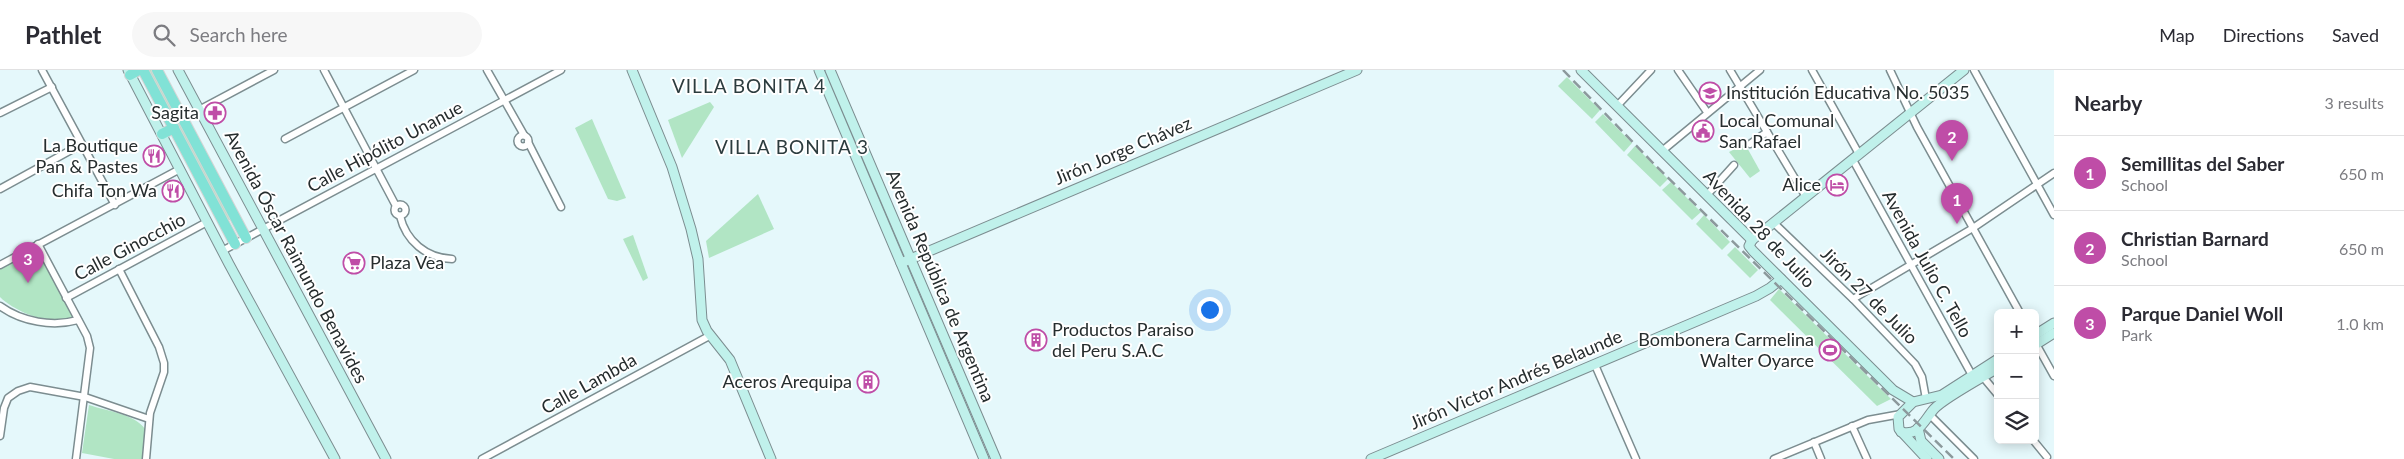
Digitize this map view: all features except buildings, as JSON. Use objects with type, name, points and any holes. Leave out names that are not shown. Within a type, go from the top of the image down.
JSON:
[{"type":"main road","points":[[143,70],[235,244]]},
{"type":"main road","name":"Avenida Óscar Raimundo Benavides","points":[[156,70],[246,238]]},
{"type":"main road","points":[[162,134],[174,128]]},
{"type":"street","points":[[42,70],[115,205]]},
{"type":"street","name":"Avenida Óscar Raimundo Benavides","points":[[178,70],[386,459]]},
{"type":"street","points":[[199,110],[274,70]]},
{"type":"street","points":[[324,70],[396,206],[402,205],[405,208],[405,213],[400,216],[406,232],[423,251],[437,258],[452,259]]},
{"type":"street","points":[[285,139],[414,70]]},
{"type":"street","points":[[487,70],[524,135],[518,138],[518,143],[522,146],[528,142],[561,207]]},
{"type":"street","name":"Calle Hipólito Unanue","points":[[222,251],[561,70]]},
{"type":"street","points":[[632,70],[672,167],[687,213],[696,250],[700,310],[705,327],[730,360],[771,459]]},
{"type":"street","name":"Avenida República de Argentina","points":[[819,70],[984,459]]},
{"type":"street","name":"Avenida República de Argentina","points":[[830,70],[996,459]]},
{"type":"street","name":"Jirón Jorge Chávez","points":[[901,263],[1357,70]]},
{"type":"street","name":"Avenida 28 de Julio","points":[[1581,70],[1752,240],[1750,249],[1780,279],[1893,390],[1914,402]]},
{"type":"street","points":[[1617,106],[1652,70]]},
{"type":"street","points":[[1678,70],[1707,112]]},
{"type":"street","points":[[1730,70],[1806,197]]},
{"type":"street","points":[[1662,151],[1760,70]]},
{"type":"street","name":"Avenida Julio C. Tello","points":[[1812,70],[1910,264],[1977,378],[1994,392]]},
{"type":"street","points":[[1890,70],[1911,113],[2018,309]]},
{"type":"street","points":[[1974,70],[2054,215]]},
{"type":"street","points":[[1752,240],[1963,71]]},
{"type":"street","points":[[132,72],[222,251],[335,459]]},
{"type":"street","points":[[0,113],[52,87]]},
{"type":"street","points":[[1750,144],[1767,132]]},
{"type":"street","points":[[0,189],[82,144]]},
{"type":"street","points":[[1707,195],[1734,165]]},
{"type":"street","points":[[0,265],[180,169]]},
{"type":"street","points":[[1852,299],[1973,228],[2054,173]]},
{"type":"street","name":"Calle Ginocchio","points":[[66,298],[207,222]]},
{"type":"street","name":"Jirón 27 de Julio","points":[[1774,223],[1915,364],[1922,377],[1927,400]]},
{"type":"street","points":[[38,244],[87,336],[90,348],[76,459]]},
{"type":"street","points":[[119,269],[159,347],[164,363],[164,372],[149,420],[146,459]]},
{"type":"street","name":"Jirón Victor Andrés Belaunde","points":[[1371,459],[1756,296],[1780,279]]},
{"type":"street","points":[[0,306],[12,314],[47,324],[57,325],[78,320]]},
{"type":"street","points":[[2039,331],[2054,322]]},
{"type":"street","points":[[2039,342],[2054,333]]},
{"type":"street","name":"Calle Lambda","points":[[482,459],[711,336]]},
{"type":"street","points":[[2039,349],[2054,376]]},
{"type":"street","points":[[1901,432],[1909,434],[1918,428],[1932,412],[1994,363]]},
{"type":"street","points":[[1595,365],[1636,459]]},
{"type":"street","points":[[1938,459],[1901,432],[1897,421],[1903,412],[1914,402],[1942,395],[1994,370]]},
{"type":"street","points":[[0,436],[4,408],[8,398],[18,391],[30,387],[85,397],[149,420]]},
{"type":"street","name":"Avenida 28 de Julio","points":[[1893,390],[1903,412]]},
{"type":"street","points":[[1927,400],[1932,412],[1974,459]]},
{"type":"street","points":[[1774,459],[1852,426],[1874,418],[1903,412]]},
{"type":"street","points":[[1852,426],[1867,459]]},
{"type":"street","points":[[1918,428],[1918,444],[1927,459]]},
{"type":"street","points":[[974,436],[985,432]]},
{"type":"street","points":[[1814,442],[1821,459]]},
{"type":"street","points":[[2036,444],[2046,458],[2054,453]]},
{"type":"green space","points":[[148,70],[154,70],[232,218],[227,222]]},
{"type":"green space","points":[[1567,77],[1600,110],[1592,119],[1558,86]]},
{"type":"green space","points":[[710,102],[714,107],[682,158],[668,120]]},
{"type":"green space","points":[[1603,114],[1632,143],[1624,152],[1595,122]]},
{"type":"green space","points":[[592,119],[626,198],[617,201],[608,199],[575,128]]},
{"type":"green space","points":[[1745,144],[1760,171],[1750,178],[1729,152]]},
{"type":"green space","points":[[1635,146],[1668,179],[1660,187],[1627,155]]},
{"type":"green space","points":[[1671,182],[1701,212],[1692,220],[1662,190]]},
{"type":"green space","points":[[758,194],[774,229],[709,258],[706,241]]},
{"type":"green space","points":[[1704,215],[1730,242],[1722,250],[1696,224]]},
{"type":"green space","points":[[633,235],[648,278],[643,281],[623,239]]},
{"type":"green space","points":[[1735,247],[1758,270],[1750,278],[1727,255]]},
{"type":"green space","points":[[36,249],[74,316],[59,321],[35,317],[5,302],[0,297],[0,269]]},
{"type":"green space","name":"Bombonera Carmelina Walter Oyarce","points":[[1779,289],[1891,399],[1877,406],[1770,300]]},
{"type":"green space","points":[[89,405],[128,416],[145,429],[142,459],[114,459],[82,453]]},
{"type":"railway","points":[[1563,70],[1653,163],[1954,459]]},
{"type":"place","name":"Institución Educativa No. 5035","points":[[1710,93]]},
{"type":"place","name":"Sagita","points":[[215,113]]},
{"type":"place","name":"Local Comunal San Rafael","points":[[1703,131]]},
{"type":"place","name":"La Boutique Pan & Pastes","points":[[154,156]]},
{"type":"place","name":"Christian Barnard","points":[[1952,161]]},
{"type":"place","name":"Alice","points":[[1837,185]]},
{"type":"place","name":"Chifa Ton Wa","points":[[173,191]]},
{"type":"place","name":"Semillitas del Saber","points":[[1957,224]]},
{"type":"place","name":"Plaza Vea","points":[[354,263]]},
{"type":"place","name":"Parque Daniel Woll","points":[[28,283]]},
{"type":"place","name":"Productos Paraiso del Peru S.A.C","points":[[1036,340]]},
{"type":"place","name":"Bombonera Carmelina Walter Oyarce","points":[[1830,350]]},
{"type":"place","name":"Aceros Arequipa","points":[[868,382]]},
{"type":"district","name":"VILLA BONITA 4","points":[[749,86]]},
{"type":"district","name":"VILLA BONITA 3","points":[[792,147]]}]
